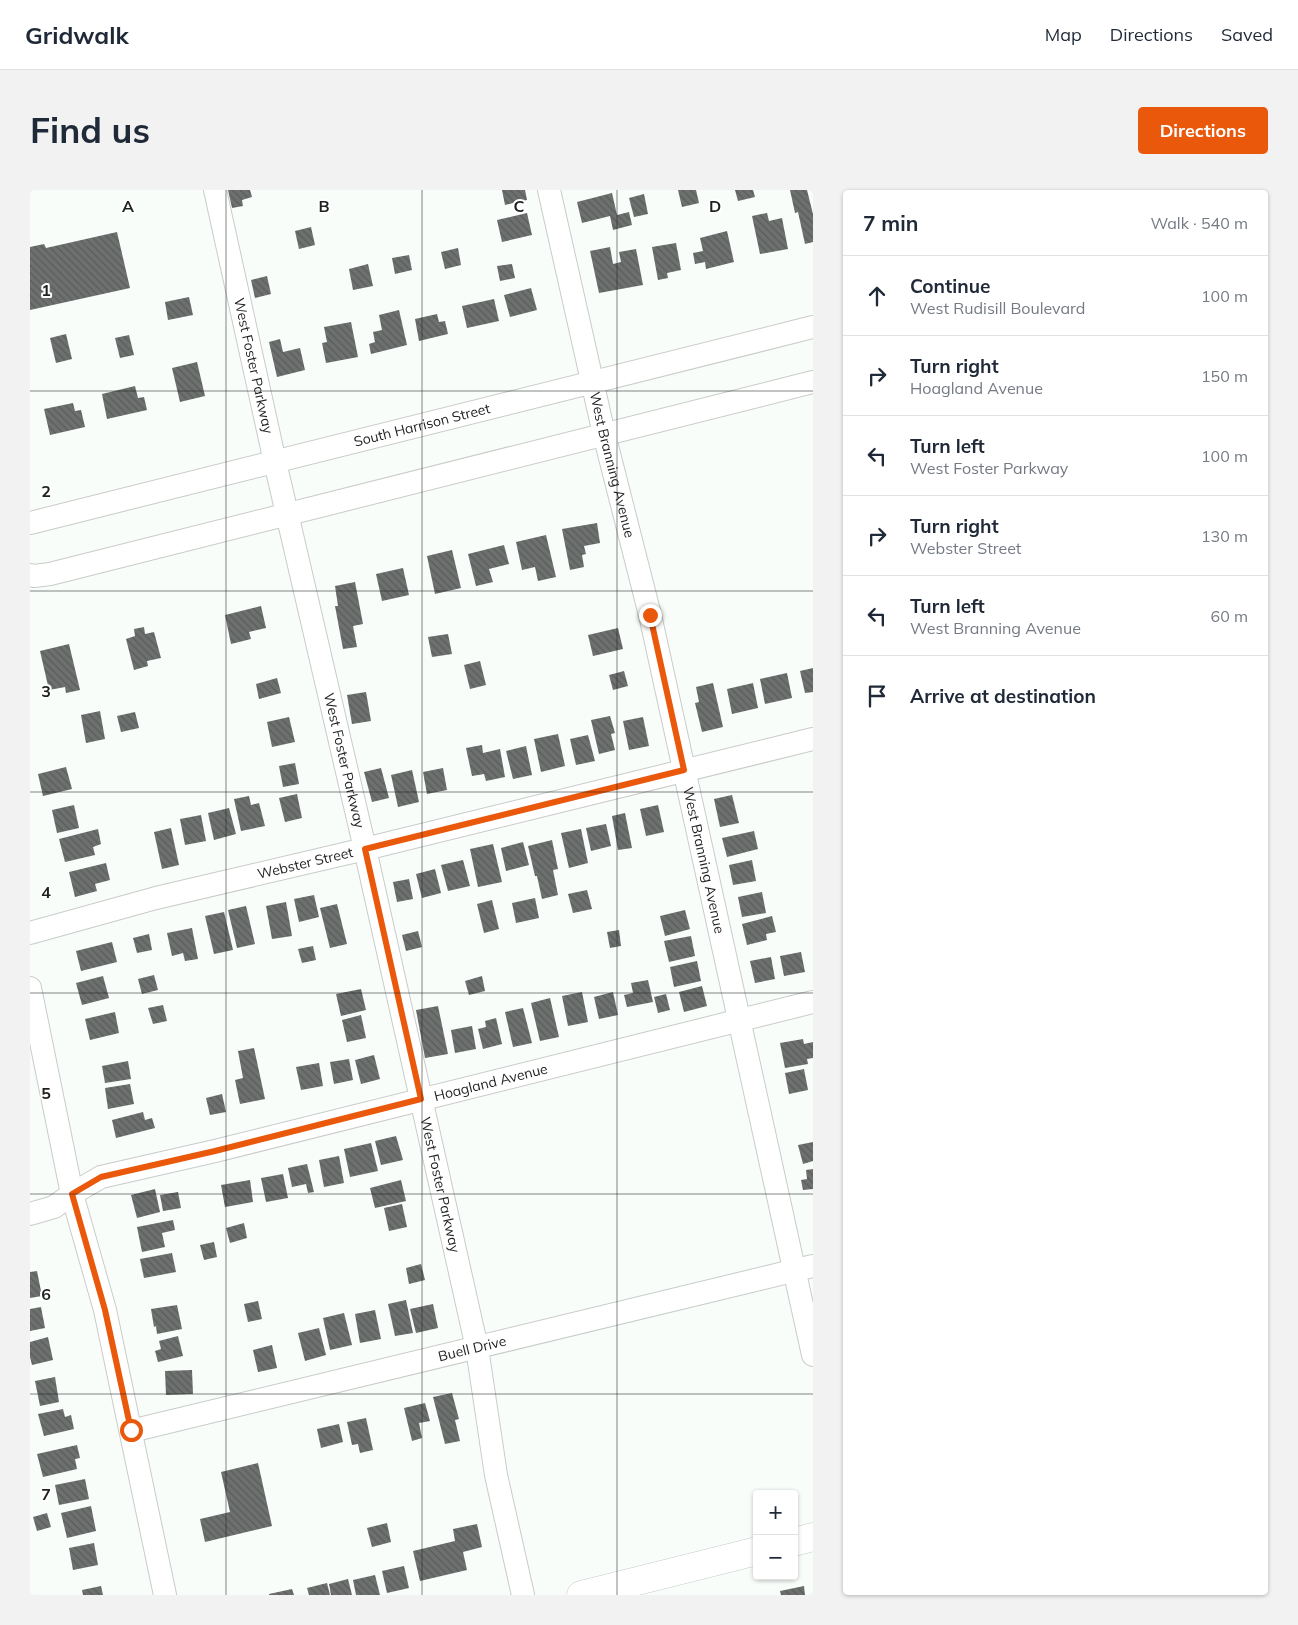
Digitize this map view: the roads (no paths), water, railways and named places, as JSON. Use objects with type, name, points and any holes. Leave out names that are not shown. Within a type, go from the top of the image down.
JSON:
[{"type":"main road","points":[[798,1541],[813,1537]]},
{"type":"main road","points":[[581,1595],[753,1552]]},
{"type":"street","name":"West Foster Parkway","points":[[215,190],[275,462],[365,849],[477,1348],[496,1475],[523,1595]]},
{"type":"street","name":"West Branning Avenue","points":[[549,190],[604,434],[650,615],[739,1021],[804,1268],[813,1355]]},
{"type":"street","name":"South Harrison Street","points":[[30,523],[813,327]]},
{"type":"street","points":[[30,575],[50,574],[813,382]]},
{"type":"street","name":"Webster Street","points":[[30,933],[156,898],[365,849],[813,739]]},
{"type":"street","points":[[30,988],[72,1194],[105,1310],[165,1595]]},
{"type":"street","name":"Hoagland Avenue","points":[[30,1214],[54,1207],[101,1177],[215,1151],[813,1002]]},
{"type":"street","name":"Buell Drive","points":[[131,1430],[804,1268]]}]
